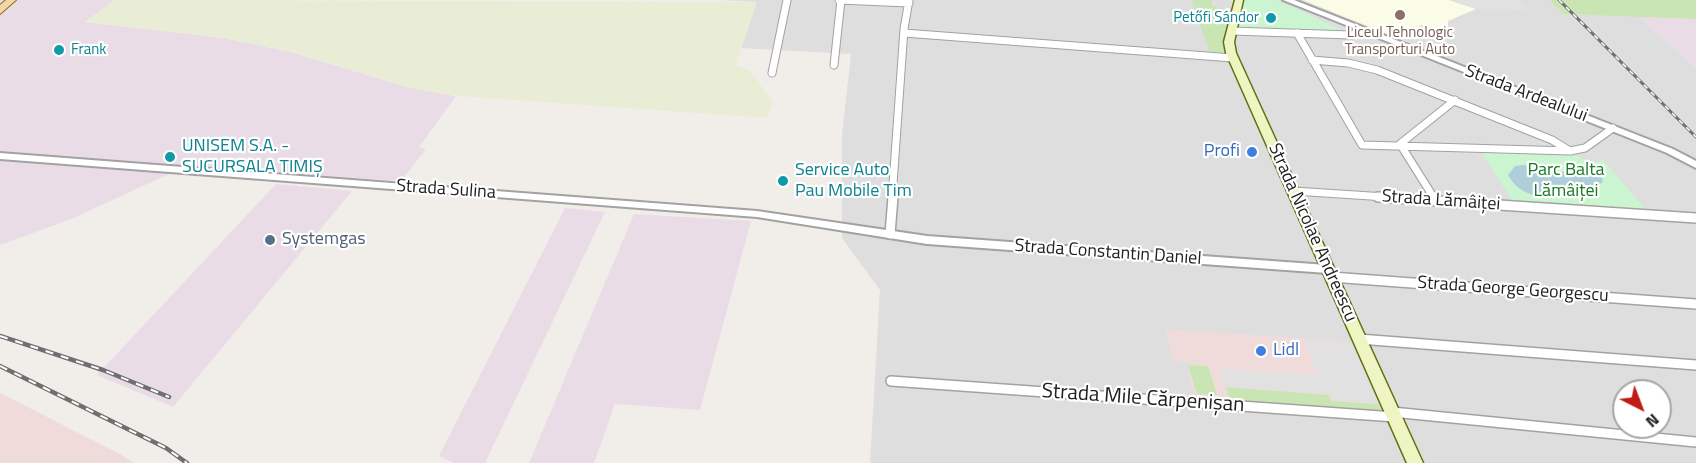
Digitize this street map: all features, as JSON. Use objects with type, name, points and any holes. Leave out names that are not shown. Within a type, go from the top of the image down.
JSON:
[{"type":"main road","points":[[0,10],[11,0]]},
{"type":"main road","name":"Strada Nicolae Andreescu","points":[[1239,0],[1229,46],[1233,58],[1415,463]]},
{"type":"street","points":[[771,73],[787,0]]},
{"type":"street","points":[[834,65],[840,0],[909,1],[904,33],[890,234]]},
{"type":"street","name":"Strada Ardealului","points":[[1287,0],[1670,151],[1696,165]]},
{"type":"street","points":[[1232,31],[1351,35],[1365,32]]},
{"type":"street","points":[[904,33],[1233,58]]},
{"type":"street","points":[[1297,33],[1362,145],[1570,151],[1585,148],[1612,128]]},
{"type":"street","points":[[1312,60],[1361,65],[1455,100],[1552,140],[1570,151]]},
{"type":"street","points":[[1435,200],[1401,142],[1455,100]]},
{"type":"street","name":"Strada Sulina","points":[[0,156],[757,214],[890,234]]},
{"type":"street","name":"Strada Lămâiței","points":[[1294,191],[1696,218]]},
{"type":"street","name":"Strada Constantin Daniel","points":[[890,234],[927,240],[1329,273]]},
{"type":"street","name":"Strada George Georgescu","points":[[1329,273],[1696,304]]},
{"type":"street","points":[[1359,339],[1696,365]]},
{"type":"street","name":"Strada Mile Cărpenișan","points":[[891,381],[1394,415],[1696,442]]},
{"type":"shaded area","points":[[0,0],[115,0],[85,22],[224,38],[291,52],[407,87],[456,96],[419,147],[426,149],[401,181],[186,166],[69,220],[0,245]]},
{"type":"shaded area","points":[[115,0],[757,2],[736,65],[751,71],[773,103],[766,118],[456,96],[407,87],[291,52],[224,38],[85,22]]},
{"type":"shaded area","points":[[719,0],[1549,0],[1563,14],[1638,16],[1696,68],[1696,463],[870,463],[880,290],[842,238],[842,135],[851,54],[741,48],[756,2]]},
{"type":"shaded area","name":"Liceul Tehnologic Transporturi Auto","points":[[1303,0],[1449,0],[1476,9],[1448,21],[1448,35],[1422,25],[1412,31],[1403,28],[1392,36]]},
{"type":"shaded area","points":[[1449,0],[1518,0],[1527,10],[1476,9]]},
{"type":"shaded area","points":[[1638,16],[1696,19],[1696,68]]},
{"type":"shaded area","points":[[276,184],[352,191],[173,407],[97,375]]},
{"type":"shaded area","points":[[565,208],[605,212],[485,463],[454,463],[439,456]]},
{"type":"shaded area","points":[[634,214],[751,221],[700,410],[615,404],[594,463],[529,463]]},
{"type":"shaded area","points":[[1166,329],[1355,342],[1386,413],[1195,400],[1187,362],[1173,361]]},
{"type":"shaded area","points":[[1305,340],[1354,343],[1380,404],[1332,400],[1329,394],[1225,387],[1220,369],[1318,375]]},
{"type":"shaded area","points":[[0,393],[120,454],[134,463],[0,463]]},
{"type":"green space","points":[[1192,0],[1212,0],[1212,6],[1233,11],[1225,37],[1226,52],[1209,51]]},
{"type":"green space","points":[[1245,0],[1277,0],[1346,32],[1240,29],[1237,28],[1241,6]]},
{"type":"green space","points":[[1549,0],[1696,0],[1696,19],[1563,14]]},
{"type":"green space","name":"Parc Balta Lămâiței","points":[[1481,152],[1577,156],[1594,164],[1602,159],[1648,212],[1514,203]]},
{"type":"green space","points":[[1188,365],[1208,366],[1217,395],[1197,394]]},
{"type":"green space","points":[[1226,387],[1329,395],[1331,401],[1379,404],[1382,412],[1230,401]]},
{"type":"water","points":[[1524,165],[1549,172],[1584,170],[1603,179],[1602,183],[1586,187],[1581,197],[1550,198],[1530,194],[1514,183],[1508,175],[1515,166]]},
{"type":"railway","points":[[1559,0],[1696,137]]},
{"type":"railway","points":[[0,336],[103,370],[169,397]]},
{"type":"railway","points":[[0,366],[166,448],[187,463]]},
{"type":"place","name":"Liceul Tehnologic Transporturi Auto","points":[[1400,15]]},
{"type":"place","name":"Petőfi Sándor","points":[[1271,18]]},
{"type":"place","name":"Frank","points":[[59,50]]},
{"type":"place","name":"Profi","points":[[1252,152]]},
{"type":"place","name":"UNISEM S.A. - SUCURSALA TIMIȘ","points":[[170,157]]},
{"type":"place","name":"Service Auto Pau Mobile Tim","points":[[783,181]]},
{"type":"place","name":"Systemgas","points":[[270,240]]},
{"type":"place","name":"Lidl","points":[[1261,351]]}]
